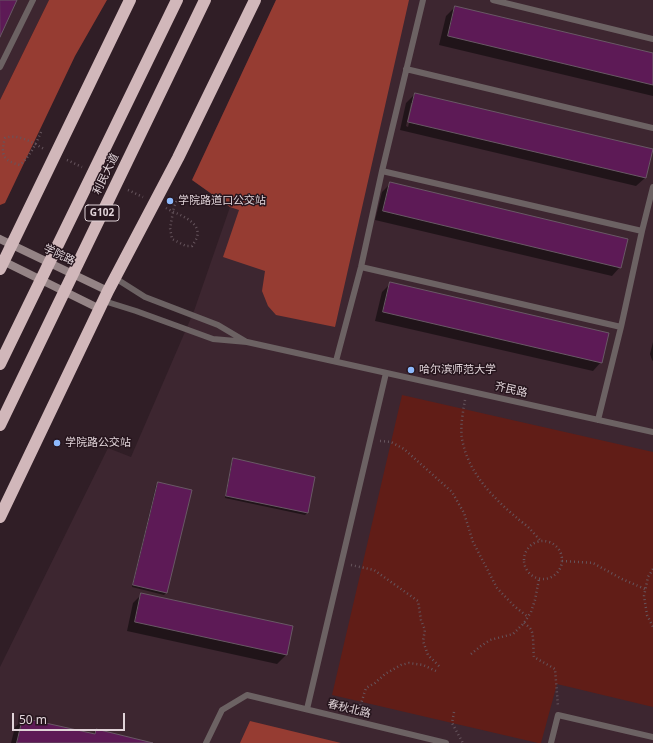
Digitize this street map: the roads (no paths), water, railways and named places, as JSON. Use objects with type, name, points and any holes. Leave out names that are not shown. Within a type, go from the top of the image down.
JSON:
[{"type":"highway","points":[[1,263],[12,245],[130,0]]},
{"type":"highway","name":"利民大道","points":[[0,364],[177,0]]},
{"type":"highway","name":"利民大道","points":[[0,426],[206,0]]},
{"type":"highway","points":[[0,517],[104,300],[178,158],[255,0]]},
{"type":"main road","name":"学院路","points":[[0,239],[73,274],[104,300]]},
{"type":"main road","points":[[1,263],[64,291],[104,300]]},
{"type":"lane","points":[[0,67],[33,0]]},
{"type":"lane","points":[[336,361],[361,267],[382,171],[423,0]]},
{"type":"lane","points":[[493,0],[653,39]]},
{"type":"lane","points":[[406,69],[653,128]]},
{"type":"lane","points":[[382,171],[642,231]]},
{"type":"lane","points":[[598,420],[653,187]]},
{"type":"lane","points":[[361,267],[621,327]]},
{"type":"lane","points":[[115,278],[145,297],[218,325],[247,342]]},
{"type":"lane","points":[[104,300],[213,339],[247,342]]},
{"type":"lane","name":"齐民路","points":[[247,342],[653,432]]},
{"type":"lane","points":[[307,709],[386,372]]},
{"type":"lane","name":"春秋北路","points":[[206,743],[222,710],[247,695],[446,743]]},
{"type":"lane","points":[[551,743],[558,715],[653,737]]},
{"type":"place","name":"学院路道口公交站","points":[[170,201]]},
{"type":"place","name":"哈尔滨师范大学","points":[[411,370]]},
{"type":"place","name":"学院路公交站","points":[[57,443]]}]
